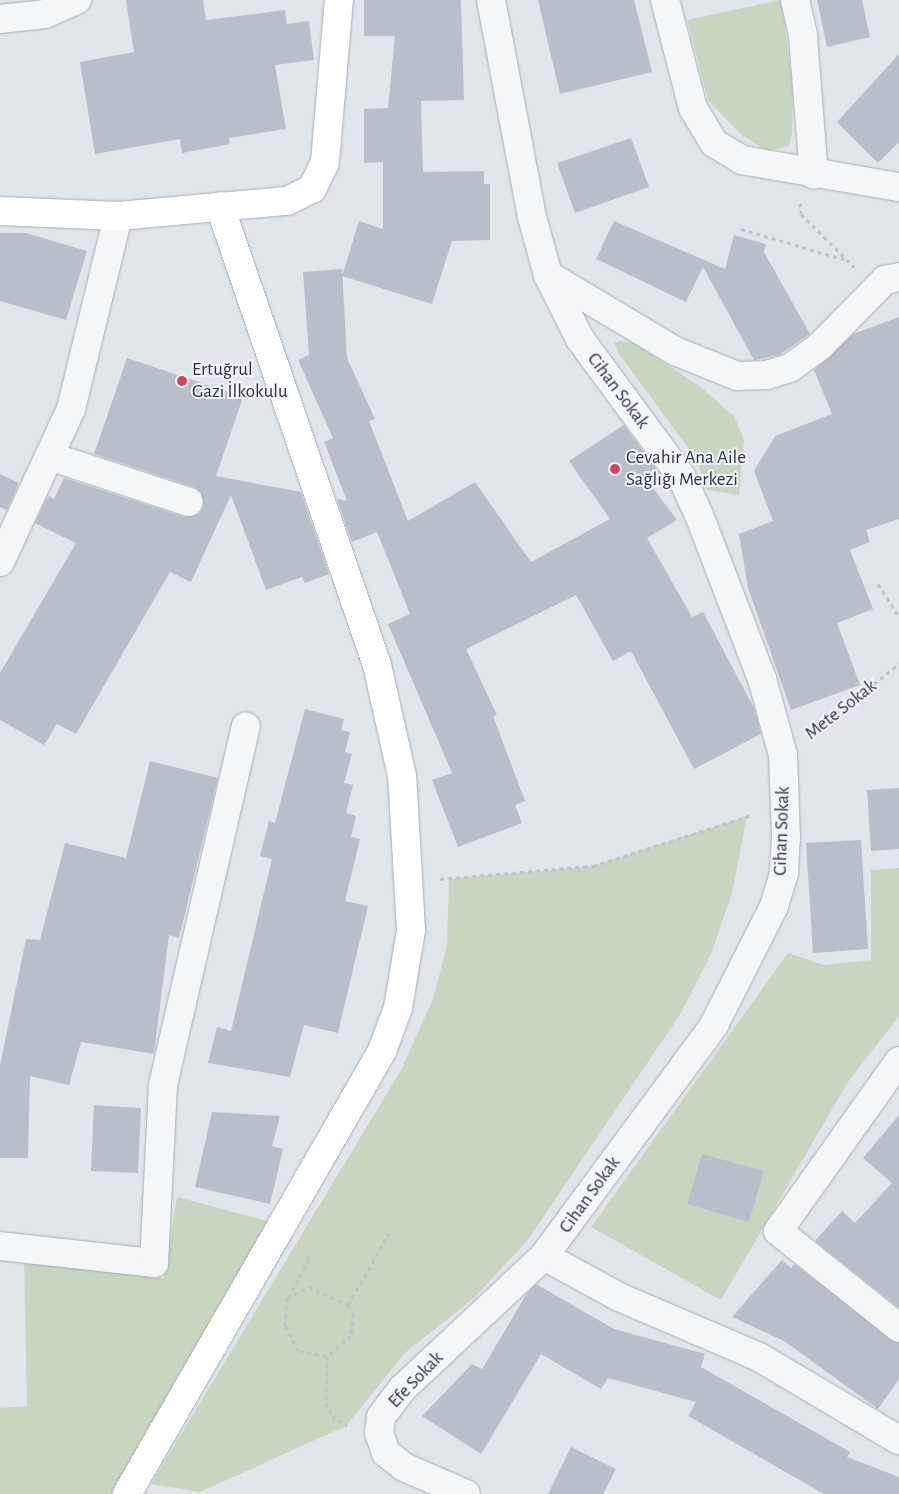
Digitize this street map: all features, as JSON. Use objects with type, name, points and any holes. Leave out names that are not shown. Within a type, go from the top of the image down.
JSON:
[{"type":"main road","points":[[0,212],[118,216],[287,201],[312,189],[325,162],[339,0]]},
{"type":"main road","points":[[127,1494],[382,1051],[407,967],[411,881],[402,776],[377,665],[220,206]]},
{"type":"street","points":[[0,19],[45,14],[77,0]]},
{"type":"street","name":"Cihan Sokak","points":[[492,0],[532,217],[548,275],[608,381],[681,476],[762,679],[783,755],[786,802],[784,873],[749,962],[714,1025],[544,1256]]},
{"type":"street","points":[[665,0],[702,129],[729,155],[807,173],[899,187]]},
{"type":"street","points":[[795,0],[803,36],[807,173]]},
{"type":"street","points":[[0,562],[71,409],[118,216]]},
{"type":"street","points":[[548,275],[675,351],[737,376],[766,375],[790,368],[820,346],[887,283]]},
{"type":"street","points":[[49,456],[188,502]]},
{"type":"street","points":[[0,1246],[154,1263],[163,1085],[246,726]]},
{"type":"street","points":[[899,1061],[778,1230],[899,1328]]},
{"type":"street","points":[[544,1256],[619,1297],[760,1357],[896,1436]]},
{"type":"street","name":"Efe Sokak","points":[[466,1494],[404,1467],[386,1453],[379,1433],[381,1418],[402,1389],[544,1256]]},
{"type":"path","points":[[807,173],[801,214],[848,260],[887,283]]},
{"type":"path","points":[[741,228],[848,260]]},
{"type":"path","points":[[878,584],[899,616]]},
{"type":"path","name":"Mete Sokak","points":[[783,755],[899,664]]},
{"type":"path","points":[[411,881],[593,866],[658,849],[786,802]]},
{"type":"path","points":[[348,1305],[389,1234]]},
{"type":"path","points":[[308,1287],[348,1305],[355,1326],[351,1336],[326,1356],[298,1351],[289,1341],[283,1314],[287,1298],[308,1287]]},
{"type":"path","points":[[326,1356],[326,1403],[346,1426]]},
{"type":"green space","points":[[781,0],[793,87],[792,134],[789,146],[767,151],[742,135],[708,100],[687,20]]},
{"type":"green space","points":[[620,341],[634,343],[698,385],[734,416],[744,440],[739,495],[707,490],[697,460],[619,354],[614,343]]},
{"type":"green space","points":[[747,816],[732,893],[711,954],[681,1013],[528,1240],[474,1298],[406,1352],[346,1426],[200,1492],[151,1484],[401,1070],[433,999],[447,946],[449,879],[593,866]]},
{"type":"green space","points":[[899,868],[899,1016],[848,1082],[721,1300],[591,1227],[788,953],[824,965],[871,960],[871,870]]},
{"type":"green space","points":[[177,1197],[271,1222],[114,1494],[0,1494],[0,1408],[27,1406],[24,1260],[164,1278]]},
{"type":"building","points":[[126,0],[203,0],[206,20],[285,10],[287,24],[309,21],[314,60],[275,65],[286,129],[229,138],[230,144],[182,153],[180,139],[95,154],[80,62],[134,52]]},
{"type":"building","points":[[364,0],[461,0],[464,100],[421,101],[423,172],[484,171],[484,184],[490,184],[490,240],[452,241],[432,304],[342,276],[359,221],[383,229],[383,162],[364,163],[364,109],[388,108],[395,36],[364,36]]},
{"type":"building","points":[[538,0],[634,0],[652,72],[560,94]]},
{"type":"building","points":[[817,0],[862,0],[870,37],[827,47]]},
{"type":"building","points":[[899,54],[899,142],[878,163],[837,122]]},
{"type":"building","points":[[631,138],[649,187],[575,213],[557,163]]},
{"type":"building","points":[[614,221],[725,269],[734,235],[766,244],[764,252],[810,334],[779,355],[754,360],[703,267],[686,302],[596,259]]},
{"type":"building","points":[[0,233],[26,233],[87,251],[66,320],[0,301]]},
{"type":"building","points":[[342,269],[347,358],[375,419],[369,421],[408,521],[475,482],[531,562],[610,519],[569,461],[624,425],[662,477],[650,484],[677,520],[647,538],[692,617],[703,612],[754,708],[761,734],[694,769],[631,651],[613,661],[576,595],[466,649],[497,715],[493,716],[525,801],[515,805],[522,823],[458,847],[432,780],[452,773],[388,624],[410,614],[377,532],[352,542],[337,499],[347,501],[324,442],[333,438],[298,360],[309,355],[303,272]]},
{"type":"building","points":[[899,317],[899,519],[866,530],[870,542],[850,550],[873,609],[837,623],[860,685],[791,710],[748,588],[739,534],[773,521],[754,471],[775,436],[832,414],[814,370],[853,334]]},
{"type":"building","points":[[127,358],[243,397],[216,476],[301,492],[329,574],[305,583],[302,577],[266,590],[231,495],[191,582],[170,572],[76,734],[57,724],[44,745],[0,720],[0,673],[76,543],[35,523],[48,496],[54,499],[64,478],[184,517],[199,514],[204,506],[201,492],[194,487],[94,454]]},
{"type":"building","points":[[0,474],[19,483],[7,510],[0,507]]},
{"type":"building","points":[[305,709],[344,719],[341,730],[350,732],[345,752],[352,754],[344,783],[353,785],[346,813],[356,816],[351,837],[360,839],[345,901],[368,906],[338,1033],[304,1025],[290,1077],[208,1063],[217,1027],[231,1031],[272,859],[260,856],[269,821],[275,823]]},
{"type":"building","points":[[150,761],[218,778],[179,938],[169,935],[154,1054],[81,1042],[69,1085],[30,1076],[28,1158],[0,1158],[0,1066],[26,939],[40,940],[65,843],[126,858]]},
{"type":"building","points":[[899,788],[899,849],[871,851],[867,790]]},
{"type":"building","points":[[861,840],[868,949],[813,953],[806,843]]},
{"type":"building","points":[[94,1105],[141,1108],[138,1173],[91,1171]]},
{"type":"building","points":[[212,1112],[280,1116],[272,1146],[283,1149],[270,1204],[195,1187]]},
{"type":"building","points":[[899,1115],[899,1308],[815,1241],[842,1211],[855,1223],[892,1183],[863,1158]]},
{"type":"building","points":[[702,1154],[764,1171],[749,1222],[687,1204]]},
{"type":"building","points":[[782,1260],[791,1268],[794,1264],[899,1343],[899,1379],[878,1409],[784,1341],[732,1317]]},
{"type":"building","points":[[536,1284],[614,1329],[705,1354],[701,1367],[850,1452],[847,1457],[899,1477],[899,1494],[824,1494],[688,1416],[696,1402],[608,1378],[601,1389],[541,1354],[481,1454],[422,1416],[472,1364],[482,1369],[526,1295]]},
{"type":"building","points":[[571,1447],[616,1469],[603,1494],[548,1494]]},
{"type":"place","name":"Ertuğrul Gazi İlkokulu","points":[[182,381]]},
{"type":"place","name":"Cevahir Ana Aile Sağlığı Merkezi","points":[[615,469]]}]
